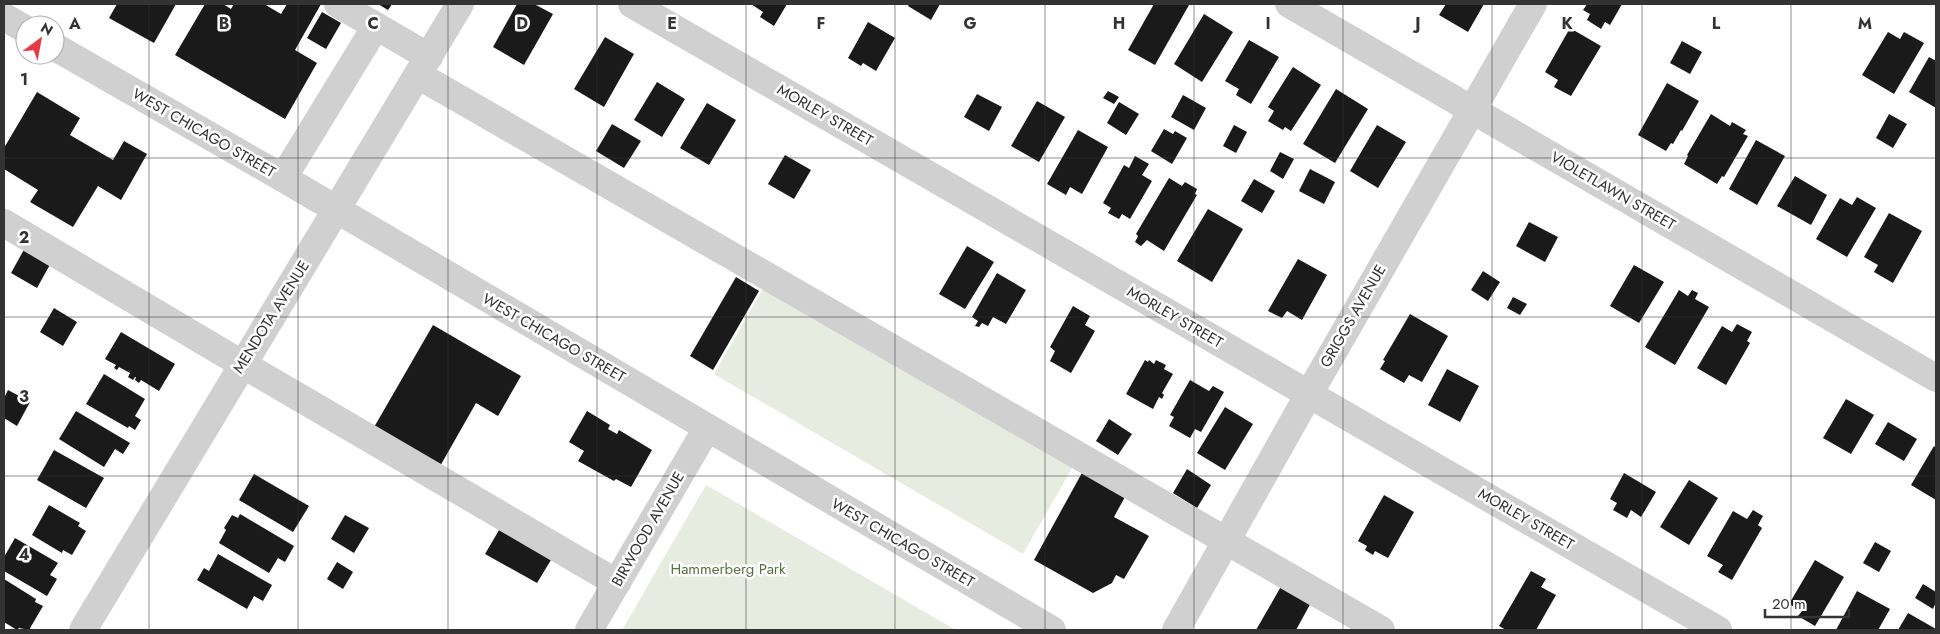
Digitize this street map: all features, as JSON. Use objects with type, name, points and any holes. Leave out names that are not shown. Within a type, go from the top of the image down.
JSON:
[{"type":"street","points":[[338,4],[376,26],[423,66],[1225,541],[1381,630]]},
{"type":"street","name":"MENDOTA AVENUE","points":[[83,630],[460,4]]},
{"type":"street","name":"MORLEY STREET","points":[[632,4],[1718,630]]},
{"type":"street","name":"VIOLETLAWN STREET","points":[[1289,4],[1936,378]]},
{"type":"street","name":"GRIGGS AVENUE","points":[[1176,630],[1225,541],[1533,4]]},
{"type":"street","points":[[4,17],[15,23]]},
{"type":"street","points":[[283,178],[376,26]]},
{"type":"street","name":"WEST CHICAGO STREET","points":[[65,53],[283,178],[1052,630]]},
{"type":"street","points":[[4,223],[617,583]]},
{"type":"street","name":"BIRWOOD AVENUE","points":[[589,630],[707,428]]},
{"type":"green space","points":[[765,285],[1075,463],[1023,554],[714,374]]},
{"type":"green space","name":"Hammerberg Park","points":[[706,485],[956,630],[622,630]]},
{"type":"building","points":[[117,4],[176,4],[154,43],[109,18]]},
{"type":"building","points":[[205,4],[223,4],[231,9],[234,4],[264,4],[281,14],[287,4],[321,4],[295,50],[317,63],[285,119],[175,55]]},
{"type":"building","points":[[378,4],[392,4],[388,10]]},
{"type":"building","points":[[517,4],[534,4],[553,14],[524,65],[493,47]]},
{"type":"building","points":[[751,4],[787,4],[774,26],[760,17],[763,12]]},
{"type":"building","points":[[909,4],[940,4],[931,20],[908,6]]},
{"type":"building","points":[[1154,4],[1189,5],[1155,65],[1128,50]]},
{"type":"building","points":[[1446,4],[1484,4],[1468,32],[1439,15]]},
{"type":"building","points":[[1587,4],[1622,4],[1610,25],[1605,22],[1601,29],[1587,20],[1590,14],[1583,10]]},
{"type":"building","points":[[322,12],[341,23],[326,49],[307,38]]},
{"type":"building","points":[[1204,14],[1233,32],[1202,82],[1174,64]]},
{"type":"building","points":[[868,22],[895,38],[876,71],[863,63],[861,66],[848,58]]},
{"type":"building","points":[[1570,28],[1601,46],[1571,96],[1554,87],[1558,80],[1545,72]]},
{"type":"building","points":[[1888,32],[1900,39],[1904,32],[1924,43],[1894,94],[1862,75]]},
{"type":"building","points":[[605,37],[634,54],[604,107],[574,89]]},
{"type":"building","points":[[1249,40],[1279,57],[1251,104],[1236,95],[1239,89],[1225,81]]},
{"type":"building","points":[[1682,41],[1702,52],[1690,74],[1670,63]]},
{"type":"building","points":[[1929,57],[1936,61],[1936,108],[1909,92]]},
{"type":"building","points":[[1293,67],[1321,85],[1291,131],[1285,127],[1283,130],[1268,121],[1274,111],[1268,107]]},
{"type":"building","points":[[657,82],[685,99],[662,137],[634,120]]},
{"type":"building","points":[[1667,83],[1699,101],[1682,131],[1666,151],[1638,135]]},
{"type":"building","points":[[1336,89],[1368,109],[1335,163],[1303,144]]},
{"type":"building","points":[[1108,91],[1119,97],[1114,104],[1103,98]]},
{"type":"building","points":[[37,92],[80,118],[70,135],[113,160],[124,141],[147,154],[121,200],[98,186],[73,227],[30,202],[38,190],[4,169],[4,148]]},
{"type":"building","points":[[977,94],[1002,107],[989,131],[964,117]]},
{"type":"building","points":[[1183,95],[1206,108],[1194,130],[1171,117]]},
{"type":"building","points":[[1037,101],[1065,117],[1039,162],[1011,146]]},
{"type":"building","points":[[1119,102],[1139,114],[1126,135],[1107,123]]},
{"type":"building","points":[[707,103],[736,120],[709,165],[680,148]]},
{"type":"building","points":[[1711,114],[1730,126],[1732,122],[1746,130],[1743,134],[1748,136],[1724,177],[1722,176],[1717,184],[1684,164],[1687,155]]},
{"type":"building","points":[[1889,114],[1907,124],[1893,148],[1876,138]]},
{"type":"building","points":[[612,124],[641,141],[624,168],[596,151]]},
{"type":"building","points":[[1234,125],[1247,132],[1236,153],[1223,146]]},
{"type":"building","points":[[1377,125],[1406,142],[1378,188],[1350,171]]},
{"type":"building","points":[[1164,129],[1173,134],[1175,131],[1187,138],[1172,164],[1151,151]]},
{"type":"building","points":[[1078,130],[1108,147],[1082,194],[1070,187],[1066,195],[1047,184]]},
{"type":"building","points":[[1756,140],[1785,156],[1757,205],[1729,189]]},
{"type":"building","points":[[1280,152],[1294,159],[1283,179],[1270,171]]},
{"type":"building","points":[[785,155],[811,170],[794,199],[768,184]]},
{"type":"building","points":[[1135,156],[1149,164],[1142,175],[1152,181],[1130,219],[1122,214],[1119,219],[1108,213],[1111,208],[1103,203],[1124,165],[1129,168]]},
{"type":"building","points":[[1310,169],[1335,182],[1324,204],[1299,191]]},
{"type":"building","points":[[1795,176],[1827,195],[1811,225],[1777,206]]},
{"type":"building","points":[[1169,178],[1182,186],[1185,182],[1197,189],[1195,194],[1197,195],[1164,251],[1147,240],[1141,246],[1135,242],[1138,236],[1136,234]]},
{"type":"building","points":[[1254,179],[1275,191],[1262,213],[1241,201]]},
{"type":"building","points":[[1857,197],[1876,208],[1847,257],[1816,239],[1840,198],[1852,205]]},
{"type":"building","points":[[1208,209],[1243,229],[1212,282],[1177,261]]},
{"type":"building","points":[[1889,213],[1922,231],[1893,283],[1874,272],[1878,265],[1864,257]]},
{"type":"building","points":[[1529,222],[1558,237],[1545,262],[1516,246]]},
{"type":"building","points":[[26,246],[52,261],[37,288],[11,273]]},
{"type":"building","points":[[967,246],[994,262],[965,309],[939,294]]},
{"type":"building","points":[[1298,259],[1327,275],[1302,320],[1287,311],[1282,318],[1268,311]]},
{"type":"building","points":[[1634,265],[1664,282],[1639,323],[1610,306]]},
{"type":"building","points":[[1483,271],[1500,282],[1488,301],[1471,290]]},
{"type":"building","points":[[997,273],[1026,290],[1006,324],[993,317],[988,326],[982,323],[979,327],[975,326],[978,321],[972,317]]},
{"type":"building","points":[[736,277],[759,291],[713,370],[690,356]]},
{"type":"building","points":[[1679,290],[1688,296],[1692,290],[1698,293],[1695,299],[1709,307],[1675,365],[1645,347]]},
{"type":"building","points":[[1513,297],[1527,304],[1520,315],[1507,308]]},
{"type":"building","points":[[1073,306],[1090,316],[1085,325],[1095,331],[1071,373],[1050,361],[1055,351],[1050,347]]},
{"type":"building","points":[[54,308],[77,322],[63,346],[40,332]]},
{"type":"building","points":[[1410,314],[1448,336],[1422,382],[1409,375],[1404,383],[1380,369],[1385,361],[1383,360]]},
{"type":"building","points":[[1737,324],[1752,332],[1747,341],[1750,343],[1726,385],[1697,368],[1722,326],[1732,332]]},
{"type":"building","points":[[433,325],[521,376],[498,416],[476,403],[439,468],[373,429]]},
{"type":"building","points":[[121,332],[175,364],[159,391],[141,380],[139,383],[135,380],[136,377],[133,380],[128,377],[130,373],[119,367],[117,370],[114,368],[116,365],[105,359]]},
{"type":"building","points":[[1145,360],[1148,362],[1149,360],[1154,364],[1156,360],[1166,365],[1164,369],[1173,374],[1162,393],[1164,395],[1162,399],[1159,397],[1153,409],[1126,394]]},
{"type":"building","points":[[1447,369],[1479,386],[1460,422],[1428,405]]},
{"type":"building","points":[[104,374],[145,399],[135,416],[141,420],[135,430],[129,426],[128,428],[86,404]]},
{"type":"building","points":[[1190,380],[1209,391],[1213,386],[1224,392],[1201,432],[1195,429],[1190,438],[1169,426],[1174,417],[1170,415]]},
{"type":"building","points":[[8,390],[30,402],[17,426],[4,418],[4,398]]},
{"type":"building","points":[[1846,399],[1874,415],[1851,454],[1823,438]]},
{"type":"building","points":[[1225,407],[1253,424],[1225,470],[1197,453]]},
{"type":"building","points":[[76,411],[130,443],[123,454],[115,449],[104,467],[59,439]]},
{"type":"building","points":[[587,411],[610,425],[608,429],[617,434],[619,430],[652,450],[631,487],[616,479],[614,481],[578,461],[584,451],[569,442]]},
{"type":"building","points":[[1109,419],[1132,434],[1118,455],[1096,441]]},
{"type":"building","points":[[1888,422],[1917,439],[1904,461],[1875,444]]},
{"type":"building","points":[[1934,446],[1936,448],[1936,500],[1911,485]]},
{"type":"building","points":[[54,450],[104,478],[86,508],[37,480]]},
{"type":"building","points":[[1187,469],[1211,485],[1197,508],[1173,493]]},
{"type":"building","points":[[1083,471],[1126,495],[1114,517],[1149,536],[1124,579],[1116,575],[1112,583],[1093,593],[1034,560]]},
{"type":"building","points":[[1624,473],[1656,492],[1641,517],[1631,510],[1627,518],[1613,510],[1617,503],[1610,499]]},
{"type":"building","points":[[254,474],[309,506],[293,532],[239,500]]},
{"type":"building","points":[[1689,480],[1718,498],[1689,545],[1660,527]]},
{"type":"building","points":[[1384,495],[1414,512],[1388,558],[1375,551],[1373,555],[1365,550],[1367,546],[1358,541]]},
{"type":"building","points":[[49,505],[80,523],[78,526],[86,531],[72,555],[63,550],[62,553],[32,535]]},
{"type":"building","points":[[1753,510],[1763,516],[1758,525],[1762,528],[1732,580],[1718,572],[1723,565],[1707,556],[1733,511],[1747,519]]},
{"type":"building","points":[[240,514],[294,546],[285,562],[278,558],[269,573],[219,543],[226,530],[224,528],[232,515],[238,518]]},
{"type":"building","points":[[345,515],[369,528],[354,553],[331,539]]},
{"type":"building","points":[[502,525],[554,555],[537,583],[485,554]]},
{"type":"building","points":[[15,538],[58,563],[50,575],[57,579],[47,596],[4,571],[4,557]]},
{"type":"building","points":[[1875,542],[1891,551],[1879,572],[1863,563]]},
{"type":"building","points":[[218,554],[272,585],[263,601],[254,596],[247,609],[197,580],[204,568],[209,571]]},
{"type":"building","points":[[1815,560],[1844,577],[1815,626],[1798,616],[1802,611],[1789,604]]},
{"type":"building","points":[[337,562],[353,572],[343,589],[327,579]]},
{"type":"building","points":[[1531,571],[1546,579],[1541,587],[1556,595],[1536,630],[1506,630],[1499,626]]},
{"type":"building","points":[[4,579],[36,599],[35,602],[43,606],[29,630],[19,628],[17,630],[4,622]]},
{"type":"building","points":[[1283,583],[1313,599],[1296,630],[1256,630]]},
{"type":"building","points":[[1923,584],[1936,592],[1936,602],[1933,609],[1915,598]]},
{"type":"building","points":[[1857,591],[1890,609],[1878,630],[1836,630]]},
{"type":"building","points":[[1908,613],[1936,629],[1936,630],[1898,630]]}]
